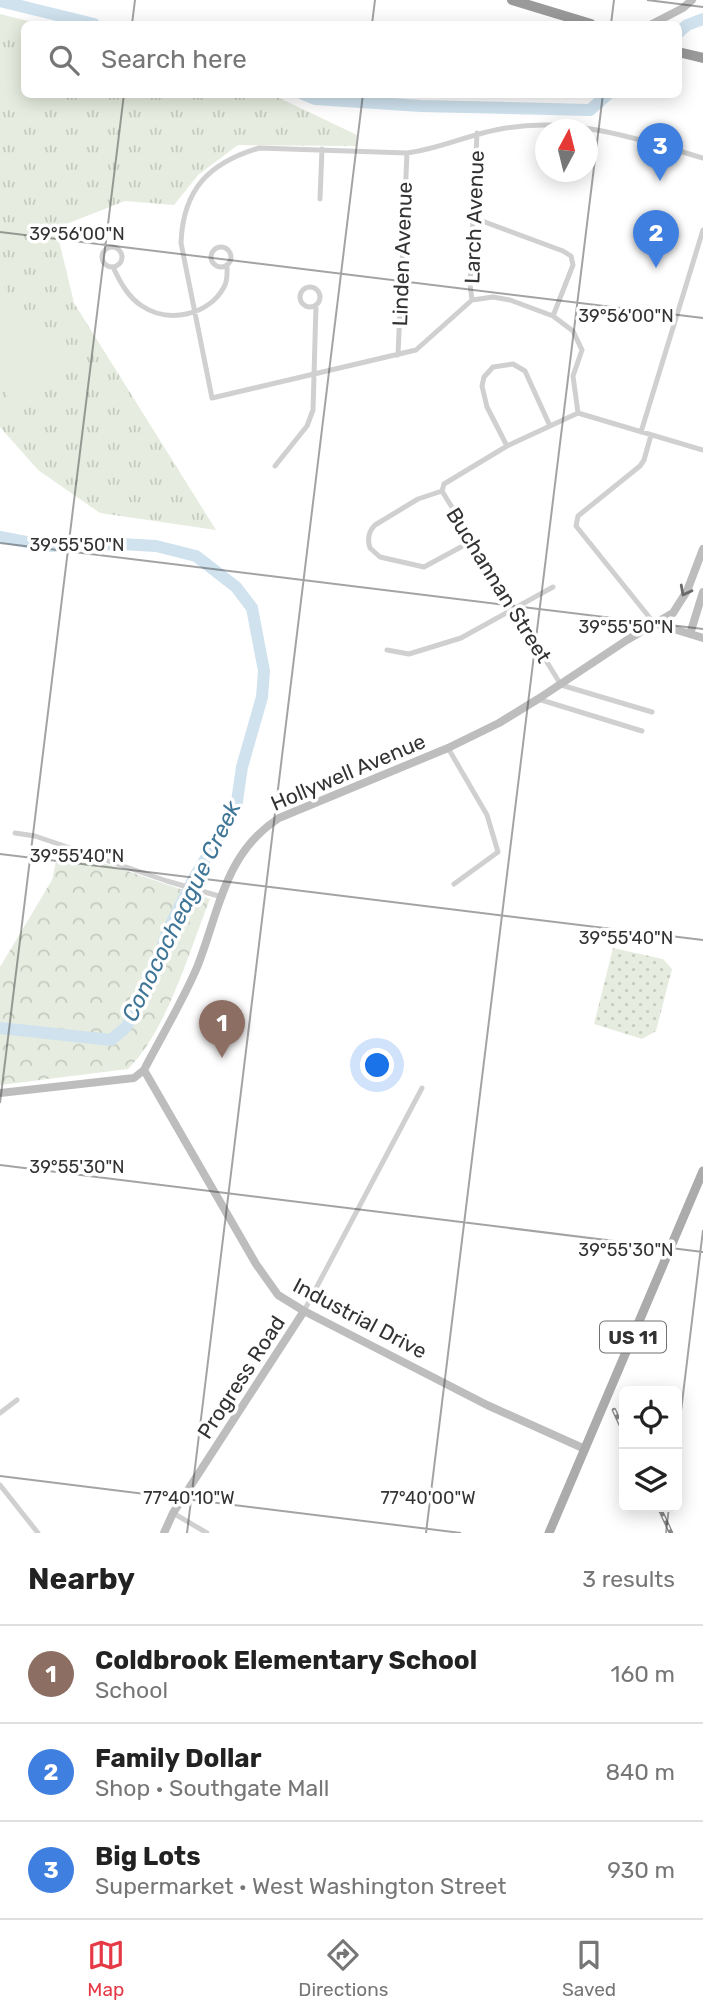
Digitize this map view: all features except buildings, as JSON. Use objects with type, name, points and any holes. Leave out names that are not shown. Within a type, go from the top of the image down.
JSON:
[{"type":"highway","points":[[512,0],[581,21]]},
{"type":"highway","points":[[682,53],[703,58]]},
{"type":"main road","name":"US 11","points":[[549,1533],[703,1171]]},
{"type":"street","points":[[658,21],[683,8],[692,0]]},
{"type":"street","points":[[578,413],[573,376],[582,350],[580,343],[565,323],[554,316],[494,296],[472,300],[416,350],[212,398],[181,243],[185,213],[199,184],[217,166],[236,155],[259,148],[407,153],[422,151],[477,133],[510,127],[590,127],[703,158]]},
{"type":"street","name":"Larch Avenue","points":[[472,300],[470,284],[477,133]]},
{"type":"street","points":[[320,199],[322,149]]},
{"type":"street","name":"Linden Avenue","points":[[398,355],[407,153]]},
{"type":"street","points":[[474,218],[570,256],[573,265],[554,316]]},
{"type":"street","points":[[641,432],[703,230]]},
{"type":"street","points":[[113,267],[130,295],[143,307],[157,314],[173,316],[195,313],[214,300],[226,285],[227,265]]},
{"type":"street","points":[[275,466],[307,426],[313,410],[316,305]]},
{"type":"street","points":[[507,446],[483,396],[484,377],[493,367],[513,364],[525,371],[550,426]]},
{"type":"street","points":[[472,541],[424,567],[380,557],[370,548],[368,537],[375,525],[443,487],[507,446],[578,413],[703,450]]},
{"type":"street","points":[[651,435],[640,466],[579,516],[576,526],[654,623],[703,638]]},
{"type":"street","name":"Buchannan Street","points":[[443,487],[472,541],[561,685]]},
{"type":"street","name":"Hollywell Avenue","points":[[144,1070],[190,983],[234,865],[263,828],[279,818],[448,748],[499,723],[561,685],[673,613],[687,591],[703,549]]},
{"type":"street","points":[[387,650],[409,654],[461,638],[553,587]]},
{"type":"street","points":[[690,634],[703,592]]},
{"type":"street","points":[[561,685],[652,712]]},
{"type":"street","points":[[538,699],[642,731]]},
{"type":"street","points":[[448,748],[487,816],[498,852],[454,884]]},
{"type":"street","points":[[15,833],[35,836],[222,897]]},
{"type":"street","points":[[0,1093],[134,1078],[144,1070]]},
{"type":"street","name":"Industrial Drive","points":[[144,1070],[265,1279],[278,1294],[304,1311],[487,1405],[585,1449]]},
{"type":"street","name":"Progress Road","points":[[164,1533],[173,1513],[304,1311],[422,1088]]},
{"type":"street","points":[[0,1413],[17,1400]]},
{"type":"street","points":[[0,1485],[38,1533]]},
{"type":"street","points":[[173,1513],[207,1533]]},
{"type":"green space","points":[[0,14],[28,21],[21,21],[21,98],[279,98],[357,135],[356,146],[238,145],[198,175],[174,205],[125,201],[56,228],[74,303],[216,530],[100,513],[38,470],[0,427]]},
{"type":"green space","points":[[0,53],[21,53],[21,98],[63,98],[63,99],[0,101]]},
{"type":"green space","points":[[0,282],[66,370],[16,407],[0,386]]},
{"type":"green space","points":[[59,848],[210,899],[166,1011],[155,1033],[128,1069],[0,1085],[0,967],[52,880]]},
{"type":"green space","points":[[613,948],[663,959],[672,969],[656,1031],[642,1039],[594,1024]]},
{"type":"waterway","name":"Conococheague Creek","points":[[0,1],[82,21]]},
{"type":"waterway","name":"Conococheague Creek","points":[[682,29],[703,19]]},
{"type":"waterway","name":"Conococheague Creek","points":[[313,98],[421,106],[590,110],[604,98]]},
{"type":"waterway","name":"Conococheague Creek","points":[[0,537],[47,546],[156,546],[196,556],[236,587],[252,608],[264,671],[262,697],[242,767],[236,808],[194,878],[167,932],[155,972],[126,1027],[111,1040],[0,1028]]},
{"type":"railway","points":[[614,1410],[619,1421]]},
{"type":"railway","points":[[661,1512],[671,1533]]},
{"type":"place","name":"Big Lots","points":[[660,181]]},
{"type":"place","name":"Family Dollar","points":[[656,268]]},
{"type":"place","name":"Coldbrook Elementary School","points":[[222,1058]]}]
